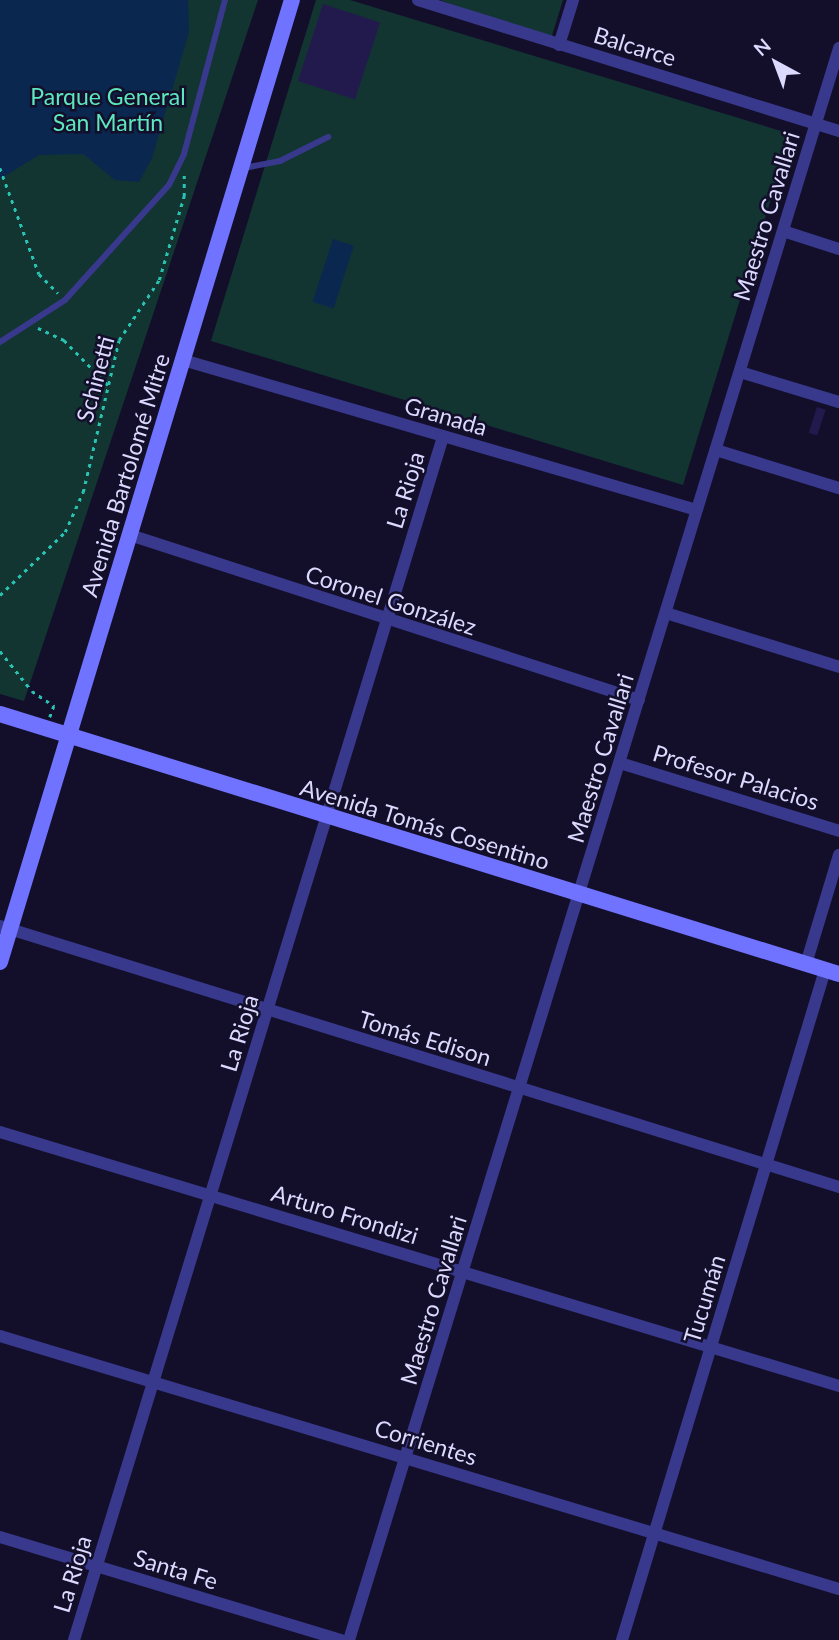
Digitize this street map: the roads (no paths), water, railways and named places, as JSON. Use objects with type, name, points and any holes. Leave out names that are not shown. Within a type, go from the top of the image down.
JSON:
[{"type":"main road","name":"Avenida Bartolomé Mitre","points":[[0,962],[5,928],[70,733],[292,0]]},
{"type":"main road","name":"Avenida Tomás Cosentino","points":[[0,713],[70,733],[327,819],[832,972]]},
{"type":"street","name":"Balcarce","points":[[418,0],[839,131]]},
{"type":"street","points":[[559,45],[573,0]]},
{"type":"street","name":"Maestro Cavallari","points":[[349,1640],[839,48]]},
{"type":"street","points":[[783,231],[839,249]]},
{"type":"street","name":"Granada","points":[[183,360],[697,510]]},
{"type":"street","points":[[740,372],[839,401]]},
{"type":"street","name":"La Rioja","points":[[74,1640],[443,437]]},
{"type":"street","points":[[716,450],[839,488]]},
{"type":"street","name":"Coronel González","points":[[130,534],[387,622],[639,700]]},
{"type":"street","points":[[666,614],[839,667]]},
{"type":"street","name":"Profesor Palacios","points":[[620,763],[839,831]]},
{"type":"street","points":[[806,964],[839,855]]},
{"type":"street","name":"Tomás Edison","points":[[5,928],[839,1187]]},
{"type":"street","name":"Tucumán","points":[[622,1640],[766,1165],[832,972]]},
{"type":"street","name":"Arturo Frondizi","points":[[0,1132],[839,1386]]},
{"type":"street","name":"Corrientes","points":[[0,1336],[839,1589]]},
{"type":"street","name":"Santa Fe","points":[[0,1537],[341,1640]]},
{"type":"lane","points":[[0,342],[65,300],[169,185],[184,154],[225,0]]},
{"type":"lane","points":[[242,169],[280,161],[328,137]]},
{"type":"water","points":[[0,0],[188,0],[189,32],[152,158],[139,182],[115,180],[83,154],[39,155],[0,179]]},
{"type":"water","points":[[333,239],[354,246],[334,309],[313,302]]},
{"type":"park label","name":"Parque General San Martín","points":[[108,109]]}]
